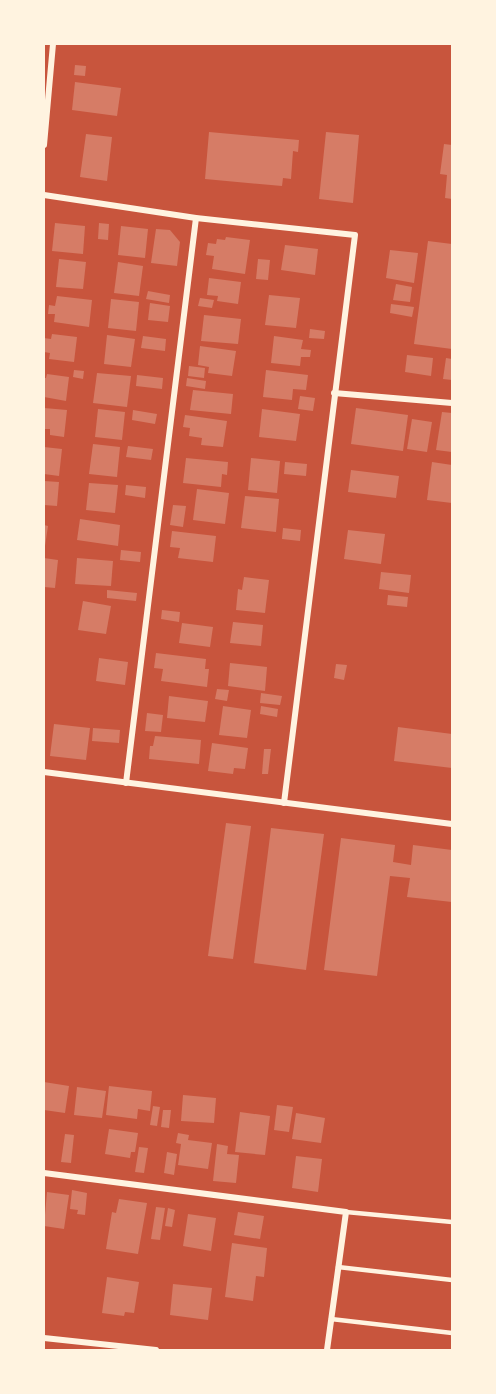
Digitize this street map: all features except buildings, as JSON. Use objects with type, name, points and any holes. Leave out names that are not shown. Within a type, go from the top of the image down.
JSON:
[{"type":"street","points":[[44,145],[53,44]]},
{"type":"street","points":[[44,195],[196,218],[355,235],[284,803]]},
{"type":"street","points":[[126,783],[196,218]]},
{"type":"street","points":[[334,393],[453,403]]},
{"type":"street","points":[[44,772],[453,824]]},
{"type":"street","points":[[44,1173],[346,1212],[327,1350]]},
{"type":"street","points":[[44,1338],[156,1350]]},
{"type":"lane","points":[[346,1212],[453,1222]]},
{"type":"lane","points":[[338,1267],[453,1280]]},
{"type":"lane","points":[[331,1319],[453,1333]]}]
